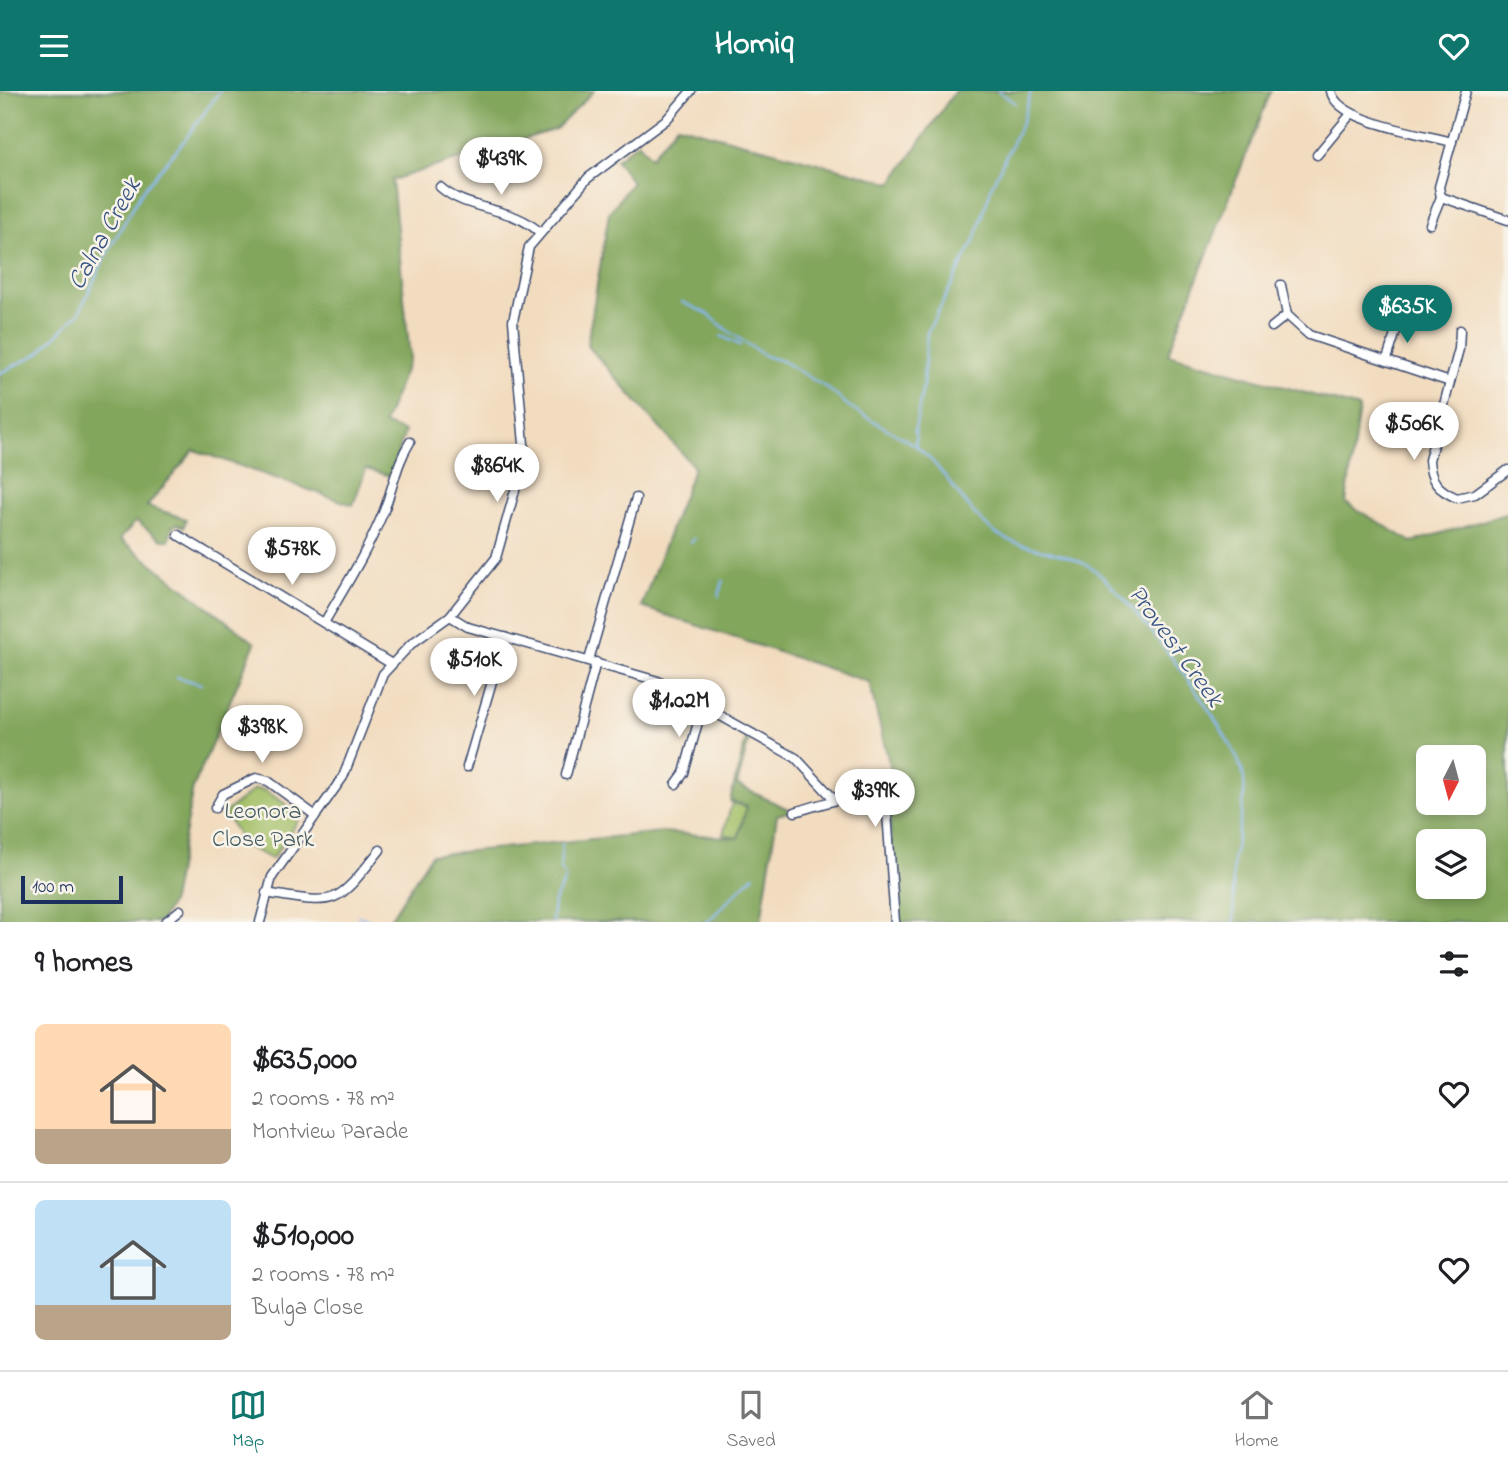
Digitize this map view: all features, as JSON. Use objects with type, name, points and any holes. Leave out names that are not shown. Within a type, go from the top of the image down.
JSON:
[{"type":"street","points":[[260,922],[266,893],[279,866],[343,777],[374,694],[390,663],[450,616],[496,558],[523,468],[525,443],[513,321],[525,259],[539,232],[588,178],[667,120],[691,91]]},
{"type":"street","points":[[1331,91],[1336,103],[1350,115],[1452,142]]},
{"type":"street","points":[[1430,224],[1440,197],[1439,187],[1466,91]]},
{"type":"street","points":[[1317,155],[1350,115]]},
{"type":"street","points":[[440,187],[451,198],[527,220],[539,232]]},
{"type":"street","points":[[1440,197],[1508,219]]},
{"type":"street","points":[[1281,285],[1287,316],[1309,335],[1450,382]]},
{"type":"street","points":[[1272,327],[1287,316]]},
{"type":"street","points":[[1387,359],[1399,322]]},
{"type":"street","points":[[1460,330],[1459,349],[1429,460],[1434,484],[1457,498],[1475,494],[1508,470]]},
{"type":"street","points":[[324,623],[366,551],[384,511],[402,455],[410,442]]},
{"type":"street","points":[[566,775],[592,661],[636,498]]},
{"type":"street","points":[[178,535],[390,663]]},
{"type":"street","points":[[450,616],[468,627],[644,675],[703,704],[796,758],[833,799]]},
{"type":"street","points":[[467,767],[505,637]]},
{"type":"street","points":[[676,784],[684,773],[703,704]]},
{"type":"street","points":[[215,808],[223,794],[256,778],[268,782],[316,816]]},
{"type":"street","points":[[794,812],[833,799],[846,801],[876,795],[886,799],[895,922]]},
{"type":"street","points":[[266,893],[320,902],[334,898],[346,892],[380,849]]},
{"type":"street","points":[[165,922],[168,916],[180,910]]},
{"type":"green space","points":[[0,91],[594,91],[556,129],[392,180],[410,357],[384,424],[405,432],[390,476],[366,469],[353,505],[194,450],[147,506],[186,519],[184,527],[177,524],[172,527],[169,540],[162,540],[136,521],[120,539],[255,643],[193,788],[172,901],[160,922],[0,922]]},
{"type":"green space","points":[[955,91],[1271,91],[1168,354],[1359,408],[1346,503],[1412,542],[1508,513],[1508,922],[897,922],[888,798],[897,795],[869,682],[641,607],[694,467],[587,345],[609,213],[632,182],[616,160],[638,142],[651,157],[677,125],[892,183]]},
{"type":"green space","points":[[748,731],[751,732],[737,785],[788,809],[788,812],[777,815],[761,922],[388,922],[431,855],[662,832],[738,838],[747,806],[730,801]]},
{"type":"green space","name":"Leonora Close Park","points":[[255,789],[266,791],[302,815],[272,859],[241,844],[224,813]]},
{"type":"green space","points":[[732,803],[747,807],[738,838],[723,834]]},
{"type":"waterway","name":"Calna Creek","points":[[0,373],[39,353],[79,313],[104,259],[142,191],[184,141],[220,91]]},
{"type":"waterway","points":[[998,91],[1015,103]]},
{"type":"waterway","name":"Provest Creek","points":[[1031,91],[1023,120],[992,185],[976,237],[927,333],[923,385],[915,430],[916,446],[937,467],[973,512],[994,532],[1016,543],[1070,557],[1093,569],[1155,636],[1203,702],[1238,760],[1244,779],[1244,798],[1233,864],[1234,922]]},
{"type":"waterway","points":[[682,302],[708,314],[765,356],[782,361],[827,388],[851,408],[915,445]]},
{"type":"waterway","points":[[721,336],[740,345]]},
{"type":"waterway","points":[[691,542],[695,538]]},
{"type":"waterway","points":[[719,596],[723,581]]},
{"type":"waterway","points":[[177,677],[201,684]]},
{"type":"waterway","points":[[562,844],[560,869],[564,875]]},
{"type":"waterway","points":[[707,922],[754,875]]},
{"type":"waterway","points":[[552,922],[554,901],[565,879]]},
{"type":"waterway","points":[[358,916],[375,922]]}]
